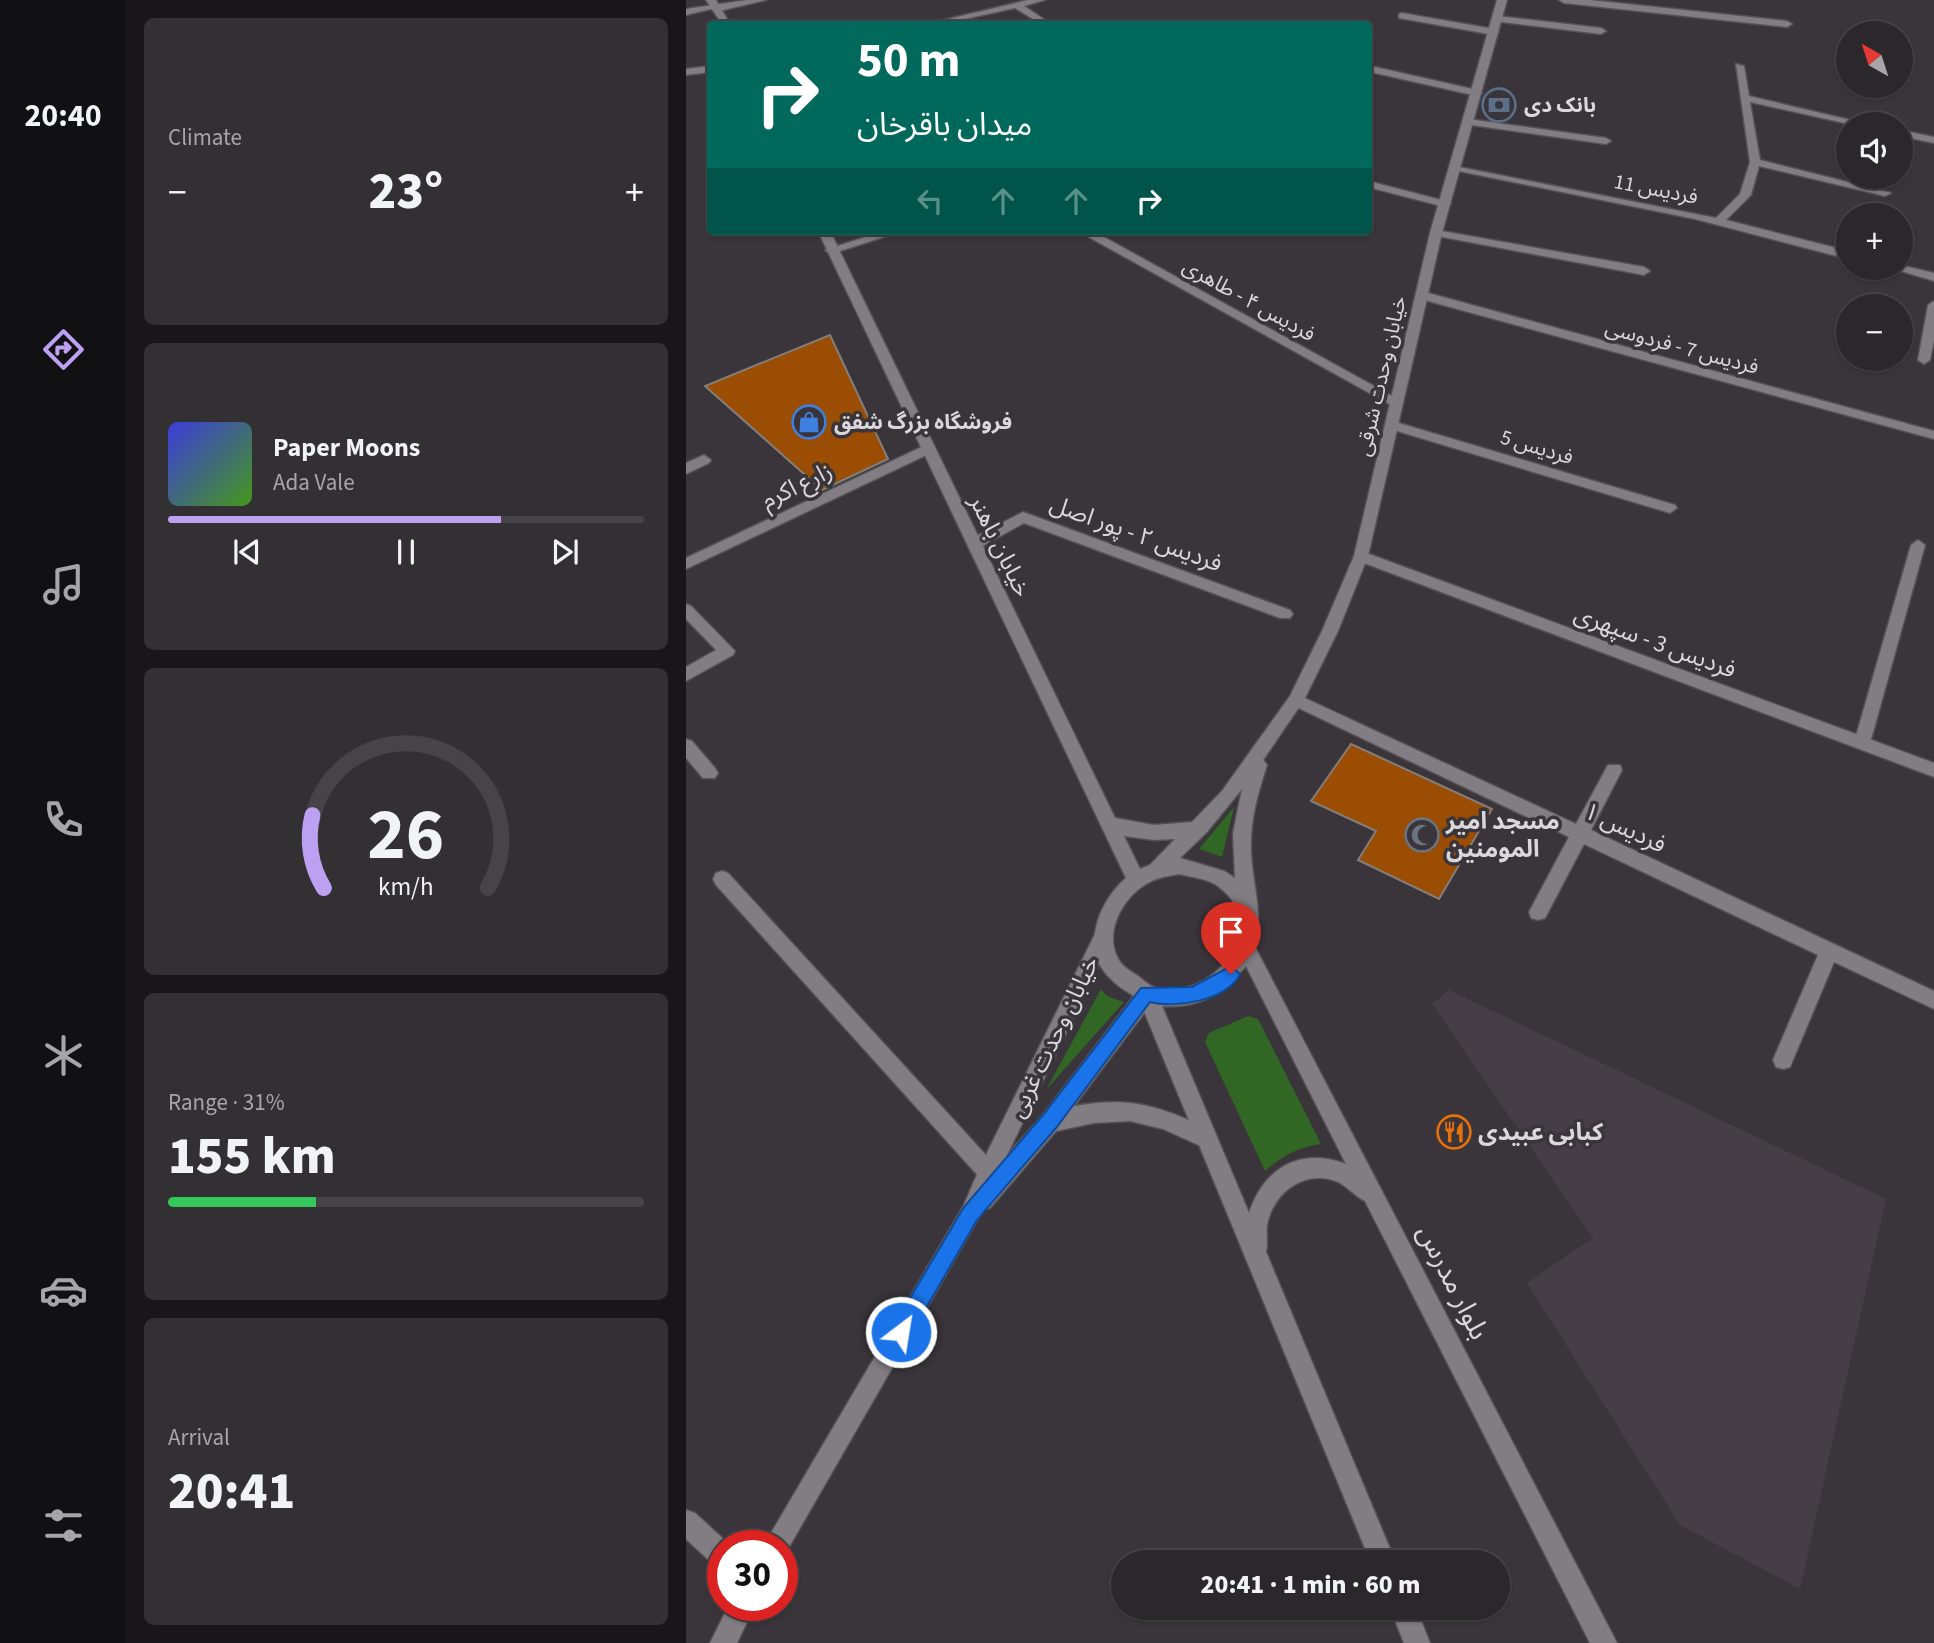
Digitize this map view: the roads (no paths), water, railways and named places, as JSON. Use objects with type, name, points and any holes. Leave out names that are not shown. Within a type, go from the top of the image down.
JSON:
[{"type":"street","points":[[686,12],[714,5],[761,0]]},
{"type":"street","points":[[946,21],[1040,0]]},
{"type":"street","name":"خیابان وحدت شرقی","points":[[1265,746],[1296,700],[1330,631],[1361,556],[1436,233],[1502,0]]},
{"type":"street","points":[[1564,0],[1787,24]]},
{"type":"street","points":[[714,5],[724,21]]},
{"type":"street","points":[[1017,6],[1042,21]]},
{"type":"street","points":[[1402,16],[1495,26],[1601,31]]},
{"type":"street","points":[[1718,222],[1745,195],[1755,162],[1740,66]]},
{"type":"street","points":[[686,72],[707,69]]},
{"type":"street","points":[[1375,70],[1477,93]]},
{"type":"street","points":[[1746,98],[1836,118]]},
{"type":"street","points":[[1468,122],[1606,141]]},
{"type":"street","points":[[1913,136],[1934,140]]},
{"type":"street","points":[[1755,162],[1885,193]]},
{"type":"street","name":"فردیس 11","points":[[1454,169],[1718,222],[1836,252]]},
{"type":"street","points":[[1372,185],[1445,204]]},
{"type":"street","points":[[1436,233],[1644,271]]},
{"type":"street","name":"خیابان باهنر","points":[[825,235],[1136,880]]},
{"type":"street","points":[[831,250],[882,235]]},
{"type":"street","name":"فردیس ۴ - طاهری","points":[[1091,235],[1396,402]]},
{"type":"street","points":[[1913,272],[1934,277]]},
{"type":"street","name":"فردیس 7 - فردوسی","points":[[1421,295],[1934,435]]},
{"type":"street","points":[[1924,360],[1934,305]]},
{"type":"street","name":"فردیس 5","points":[[1392,425],[1670,508]]},
{"type":"street","name":"زارع اکرم","points":[[686,565],[928,449]]},
{"type":"street","points":[[686,468],[704,460]]},
{"type":"street","name":"فردیس ۲ - پور اصل","points":[[974,544],[1023,517],[1285,614]]},
{"type":"street","points":[[1863,743],[1917,545]]},
{"type":"street","name":"فردیس 3 - سپهری","points":[[1361,556],[1934,770]]},
{"type":"street","points":[[686,610],[727,651],[686,675]]},
{"type":"street","name":"فردیس ۱","points":[[1296,700],[1934,1000]]},
{"type":"street","points":[[686,746],[709,773]]},
{"type":"street","points":[[1157,870],[1201,827],[1265,746]]},
{"type":"street","points":[[1248,909],[1237,891],[1222,877],[1202,869],[1179,866],[1157,870],[1136,880],[1118,896],[1107,916],[1103,938],[1106,956],[1115,972],[1129,985],[1147,993],[1176,998],[1206,991],[1231,974],[1247,950],[1250,936],[1248,909],[1240,851],[1241,823],[1265,746]]},
{"type":"street","points":[[1538,912],[1614,770]]},
{"type":"street","points":[[1108,822],[1138,833],[1154,834],[1201,827]]},
{"type":"street","points":[[722,879],[988,1172]]},
{"type":"street","name":"خیابان وحدت غربی","points":[[785,1530],[971,1213],[988,1172],[1103,938]]},
{"type":"street","name":"بلوار مدرس","points":[[1247,950],[1604,1643]]},
{"type":"street","points":[[1783,1060],[1829,951]]},
{"type":"street","points":[[1147,993],[1379,1550]]},
{"type":"street","name":"خیابان وحدت غربی","points":[[971,1213],[1050,1122],[1147,993]]},
{"type":"street","points":[[1050,1122],[1104,1110],[1138,1110],[1163,1116],[1205,1138]]},
{"type":"street","points":[[1259,1266],[1254,1239],[1262,1202],[1269,1191],[1289,1174],[1314,1165],[1330,1167],[1360,1183],[1377,1202]]},
{"type":"street","points":[[686,1522],[707,1541]]},
{"type":"street","points":[[1408,1620],[1417,1643]]},
{"type":"street","points":[[723,1643],[735,1621]]},
{"type":"place","name":"بانک دی","points":[[1499,105]]},
{"type":"place","name":"فروشگاه بزرگ شفق","points":[[809,422]]},
{"type":"place","name":"مسجد امیر المومنین","points":[[1422,835]]},
{"type":"place","name":"کبابی عبیدی","points":[[1454,1132]]}]
